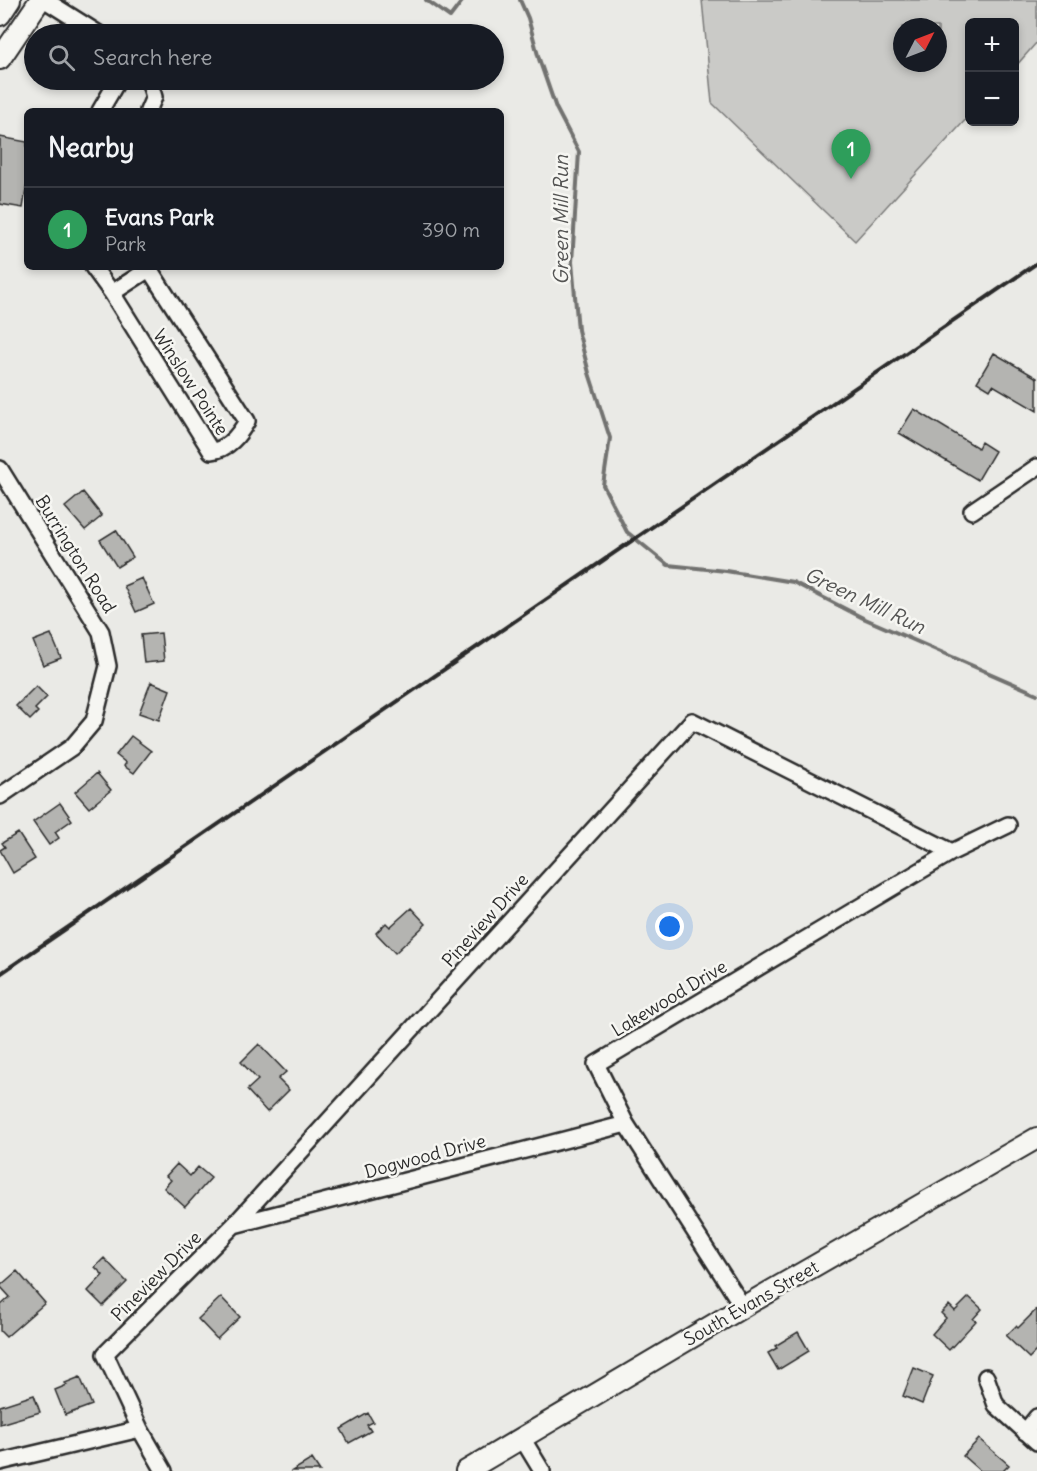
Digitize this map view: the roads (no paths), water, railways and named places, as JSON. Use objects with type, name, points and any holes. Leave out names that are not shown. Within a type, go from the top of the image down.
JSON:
[{"type":"main road","points":[[0,15],[10,0]]},
{"type":"main road","points":[[0,58],[40,0]]},
{"type":"main road","name":"South Evans Street","points":[[466,1471],[743,1307],[1037,1138]]},
{"type":"street","points":[[45,0],[83,24]]},
{"type":"street","points":[[102,108],[112,90]]},
{"type":"street","points":[[149,108],[154,98],[152,90]]},
{"type":"street","name":"Winslow Pointe","points":[[95,270],[211,451],[220,450],[238,435],[247,421],[150,270]]},
{"type":"street","name":"Winslow Pointe","points":[[111,293],[146,270]]},
{"type":"street","points":[[972,511],[1037,467]]},
{"type":"street","name":"Burrington Road","points":[[0,796],[72,747],[94,722],[108,666],[101,632],[3,479]]},
{"type":"street","name":"Pineview Drive","points":[[140,1429],[105,1354],[234,1225],[692,721],[952,852]]},
{"type":"street","name":"Lakewood Drive","points":[[743,1307],[626,1124],[596,1064],[952,852],[1008,825]]},
{"type":"street","name":"Dogwood Drive","points":[[234,1225],[626,1124]]},
{"type":"street","points":[[986,1377],[996,1405],[1037,1442]]},
{"type":"street","points":[[1024,1432],[1037,1417]]},
{"type":"street","points":[[0,1462],[140,1429],[164,1471]]},
{"type":"street","points":[[522,1438],[542,1471]]},
{"type":"waterway","name":"Green Mill Run","points":[[426,0],[450,17],[463,0]]},
{"type":"waterway","name":"Green Mill Run","points":[[520,0],[528,18],[556,108],[579,152],[572,262],[578,330],[610,438],[603,485],[627,532],[668,565],[726,571],[793,582],[863,618],[1037,694]]},
{"type":"railway","points":[[0,974],[1037,263]]},
{"type":"place","name":"Evans Park","points":[[851,179]]}]
